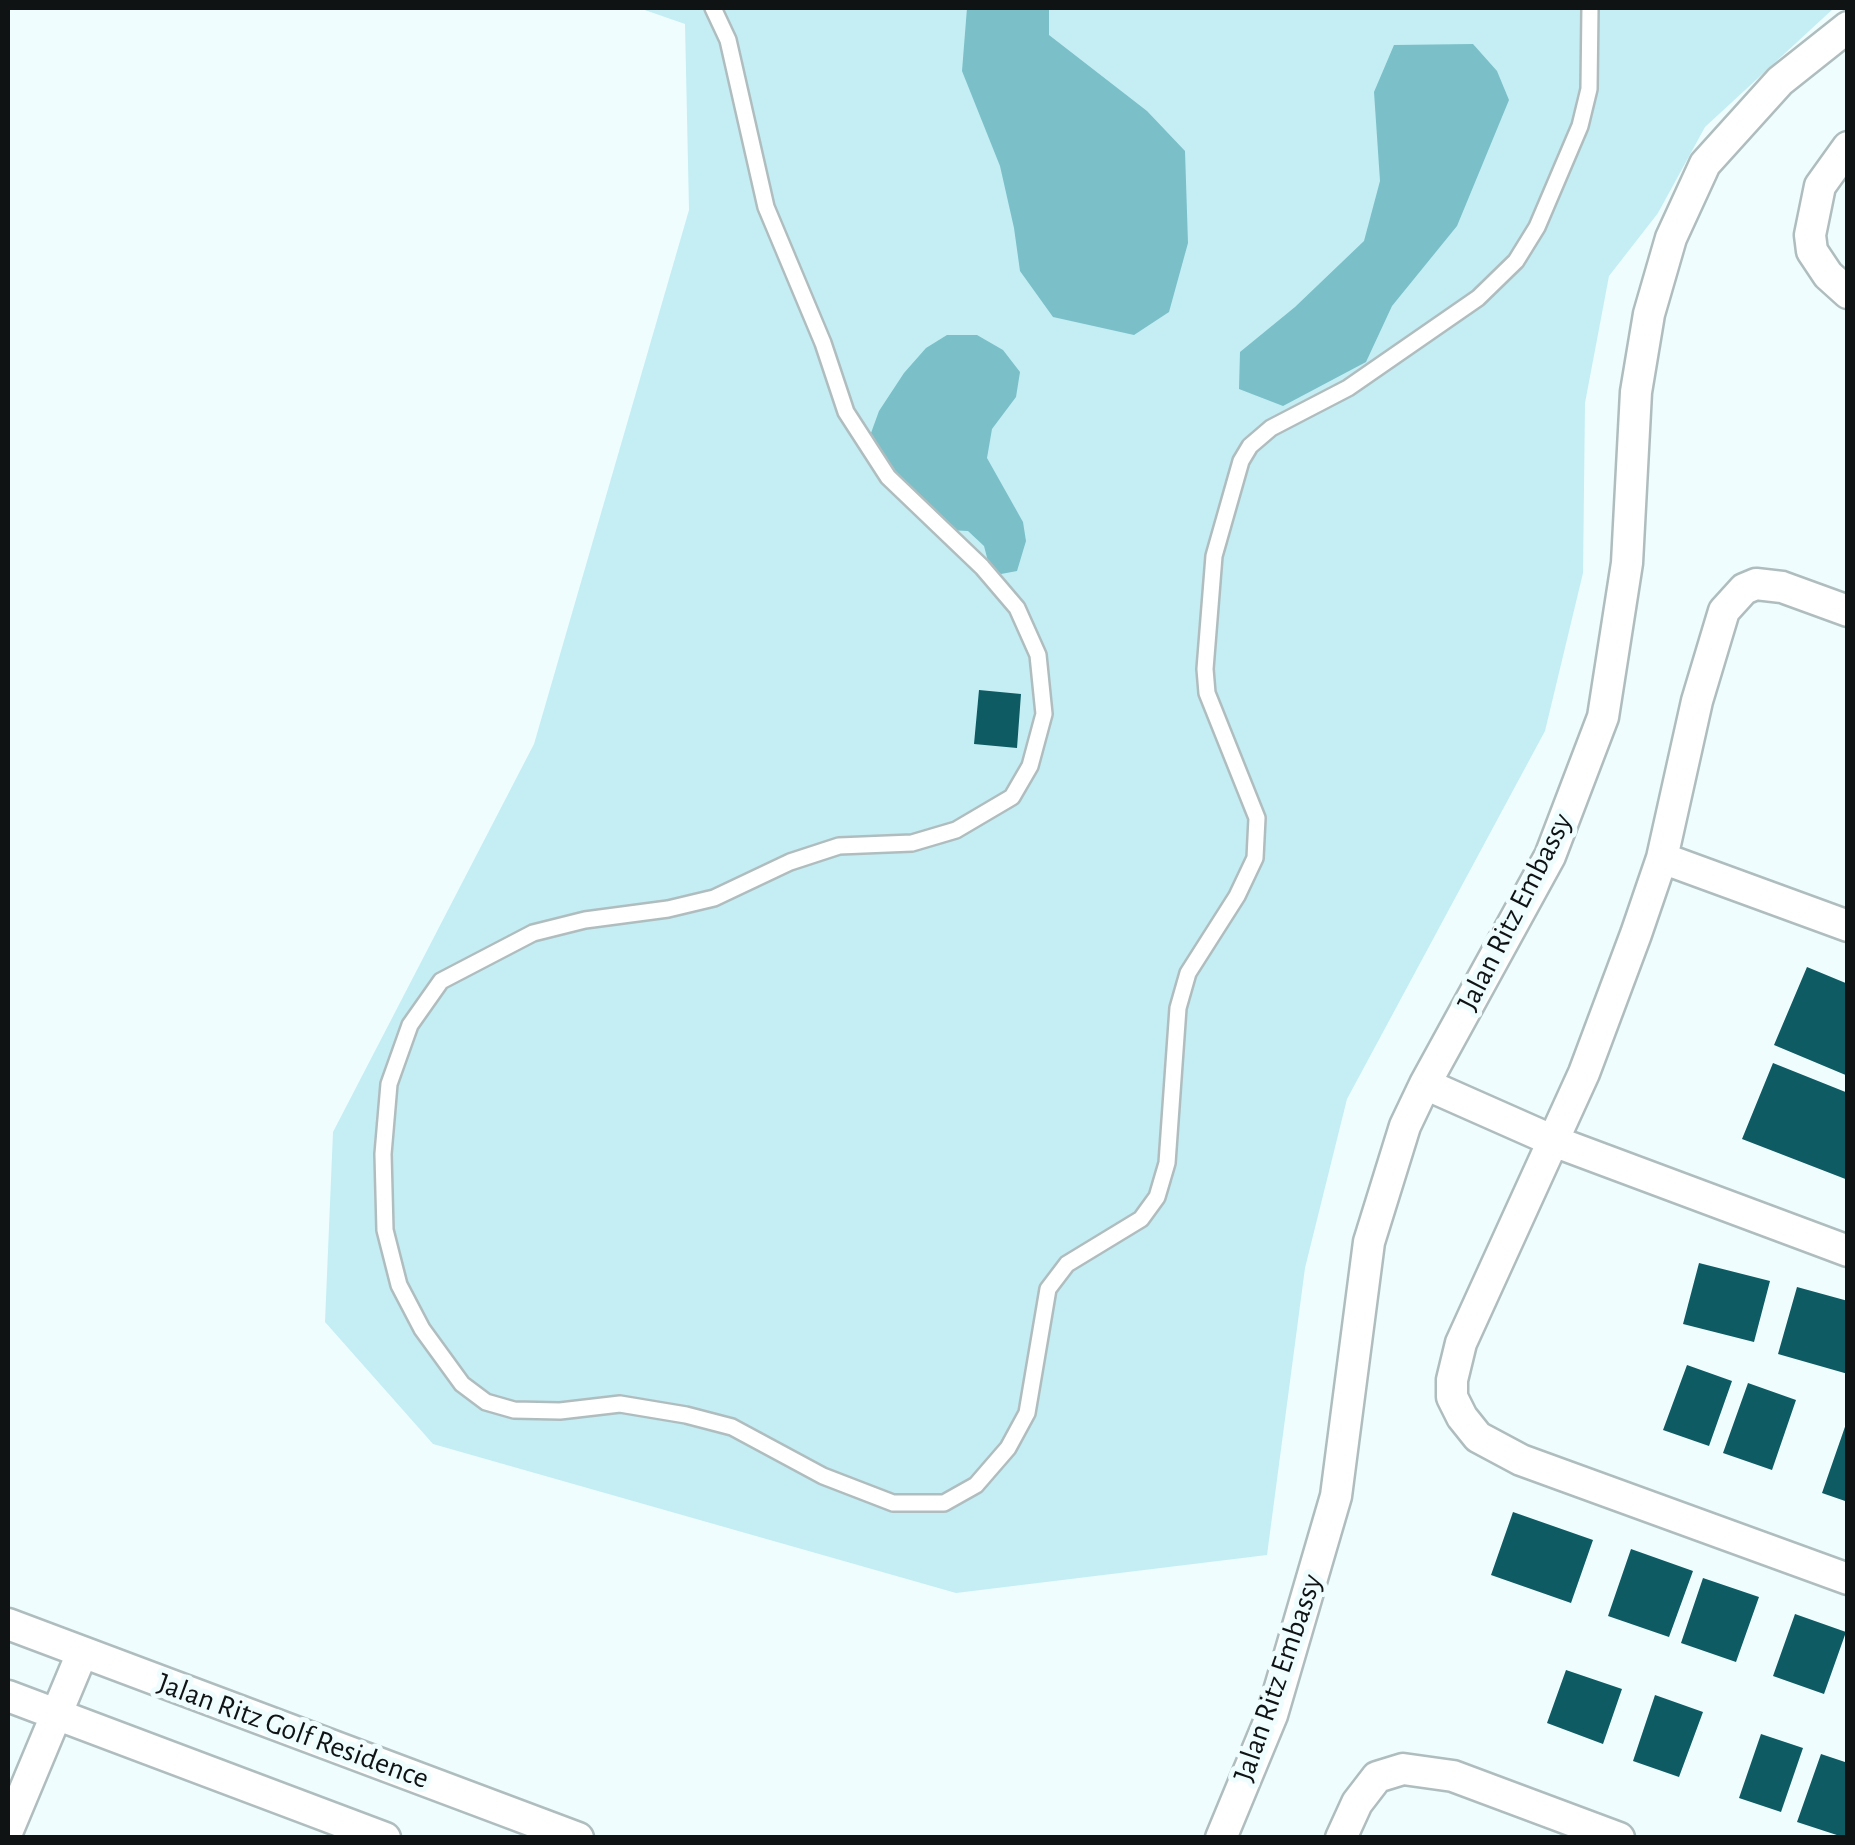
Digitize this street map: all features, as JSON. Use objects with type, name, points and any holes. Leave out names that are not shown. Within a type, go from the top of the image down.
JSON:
[{"type":"street","name":"Jalan Ritz Embassy","points":[[1221,1838],[1272,1715],[1336,1496],[1369,1242],[1405,1126],[1424,1084],[1550,856],[1603,718],[1627,564],[1636,392],[1649,314],[1670,238],[1704,164],[1780,80],[1848,27]]},
{"type":"street","points":[[1848,146],[1820,186],[1810,234],[1812,251],[1828,275],[1848,292]]},
{"type":"street","points":[[1848,611],[1766,584],[1744,590],[1724,611],[1696,701],[1662,858],[1584,1074],[1461,1343],[1452,1380],[1452,1397],[1478,1437],[1521,1460],[1848,1579]]},
{"type":"street","points":[[1662,858],[1848,926]]},
{"type":"street","points":[[1424,1084],[1556,1142],[1848,1251]]},
{"type":"street","name":"Jalan Ritz Golf Residence","points":[[9,1628],[578,1838]]},
{"type":"street","points":[[8,1830],[82,1653]]},
{"type":"street","points":[[8,1696],[385,1838]]},
{"type":"street","points":[[1340,1838],[1356,1803],[1377,1777],[1404,1769],[1453,1776],[1620,1838]]},
{"type":"lane","points":[[713,8],[728,40],[766,207],[823,343],[846,412],[888,477],[982,567],[1017,608],[1038,654],[1044,714],[1030,766],[1012,797],[956,830],[912,842],[838,846],[790,862],[714,898],[668,910],[585,920],[533,932],[441,982],[410,1025],[389,1084],[383,1154],[385,1230],[399,1285],[422,1329],[462,1384],[486,1402],[514,1410],[560,1411],[620,1404],[686,1415],[732,1427],[822,1476],[892,1504],[944,1503],[976,1485],[1008,1448],[1027,1413],[1048,1289],[1067,1264],[1141,1219],[1157,1197],[1167,1163],[1172,1052],[1188,972],[1237,896],[1255,858],[1257,818],[1207,693],[1205,668],[1214,556],[1241,461],[1250,446],[1272,428],[1348,388],[1478,298],[1516,260],[1544,212],[1580,126],[1589,89],[1590,8]]},
{"type":"shaded area","points":[[639,8],[1834,8],[1705,127],[1658,213],[1609,276],[1585,403],[1583,573],[1545,731],[1347,1099],[1305,1268],[1267,1555],[956,1593],[433,1444],[325,1322],[333,1132],[534,744],[689,210],[685,24]]},
{"type":"shaded area","points":[[967,8],[1049,8],[1049,35],[1147,111],[1185,151],[1188,243],[1169,312],[1134,335],[1053,317],[1020,271],[1000,166],[962,71]]},
{"type":"shaded area","points":[[1473,44],[1497,71],[1509,100],[1457,226],[1392,306],[1366,362],[1283,406],[1239,389],[1240,352],[1295,307],[1364,241],[1380,181],[1374,92],[1394,45]]},
{"type":"shaded area","points":[[947,335],[977,335],[1003,350],[1020,372],[1016,397],[992,429],[987,458],[1023,522],[1026,541],[1017,571],[1001,574],[989,565],[984,546],[968,531],[947,530],[892,475],[871,433],[879,411],[904,373],[926,348]]},
{"type":"building","points":[[979,690],[1021,694],[1017,748],[974,744]]},
{"type":"building","points":[[1807,967],[1848,984],[1848,1076],[1774,1045]]},
{"type":"building","points":[[1773,1063],[1848,1093],[1848,1180],[1742,1139]]},
{"type":"building","points":[[1699,1263],[1770,1281],[1754,1342],[1683,1324]]},
{"type":"building","points":[[1797,1287],[1848,1301],[1848,1374],[1778,1354]]},
{"type":"building","points":[[1687,1365],[1732,1381],[1709,1446],[1663,1430]]},
{"type":"building","points":[[1748,1383],[1796,1400],[1772,1470],[1723,1453]]},
{"type":"building","points":[[1848,1421],[1848,1502],[1822,1493]]},
{"type":"building","points":[[1513,1512],[1593,1540],[1571,1603],[1491,1575]]},
{"type":"building","points":[[1631,1549],[1693,1571],[1669,1637],[1608,1616]]},
{"type":"building","points":[[1703,1578],[1759,1597],[1736,1662],[1681,1643]]},
{"type":"building","points":[[1795,1614],[1846,1632],[1824,1694],[1773,1676]]},
{"type":"building","points":[[1566,1670],[1622,1689],[1603,1744],[1547,1723]]},
{"type":"building","points":[[1655,1695],[1703,1712],[1679,1777],[1633,1761]]},
{"type":"building","points":[[1761,1734],[1803,1748],[1781,1812],[1739,1798]]},
{"type":"building","points":[[1821,1754],[1848,1763],[1846,1838],[1797,1822]]}]
